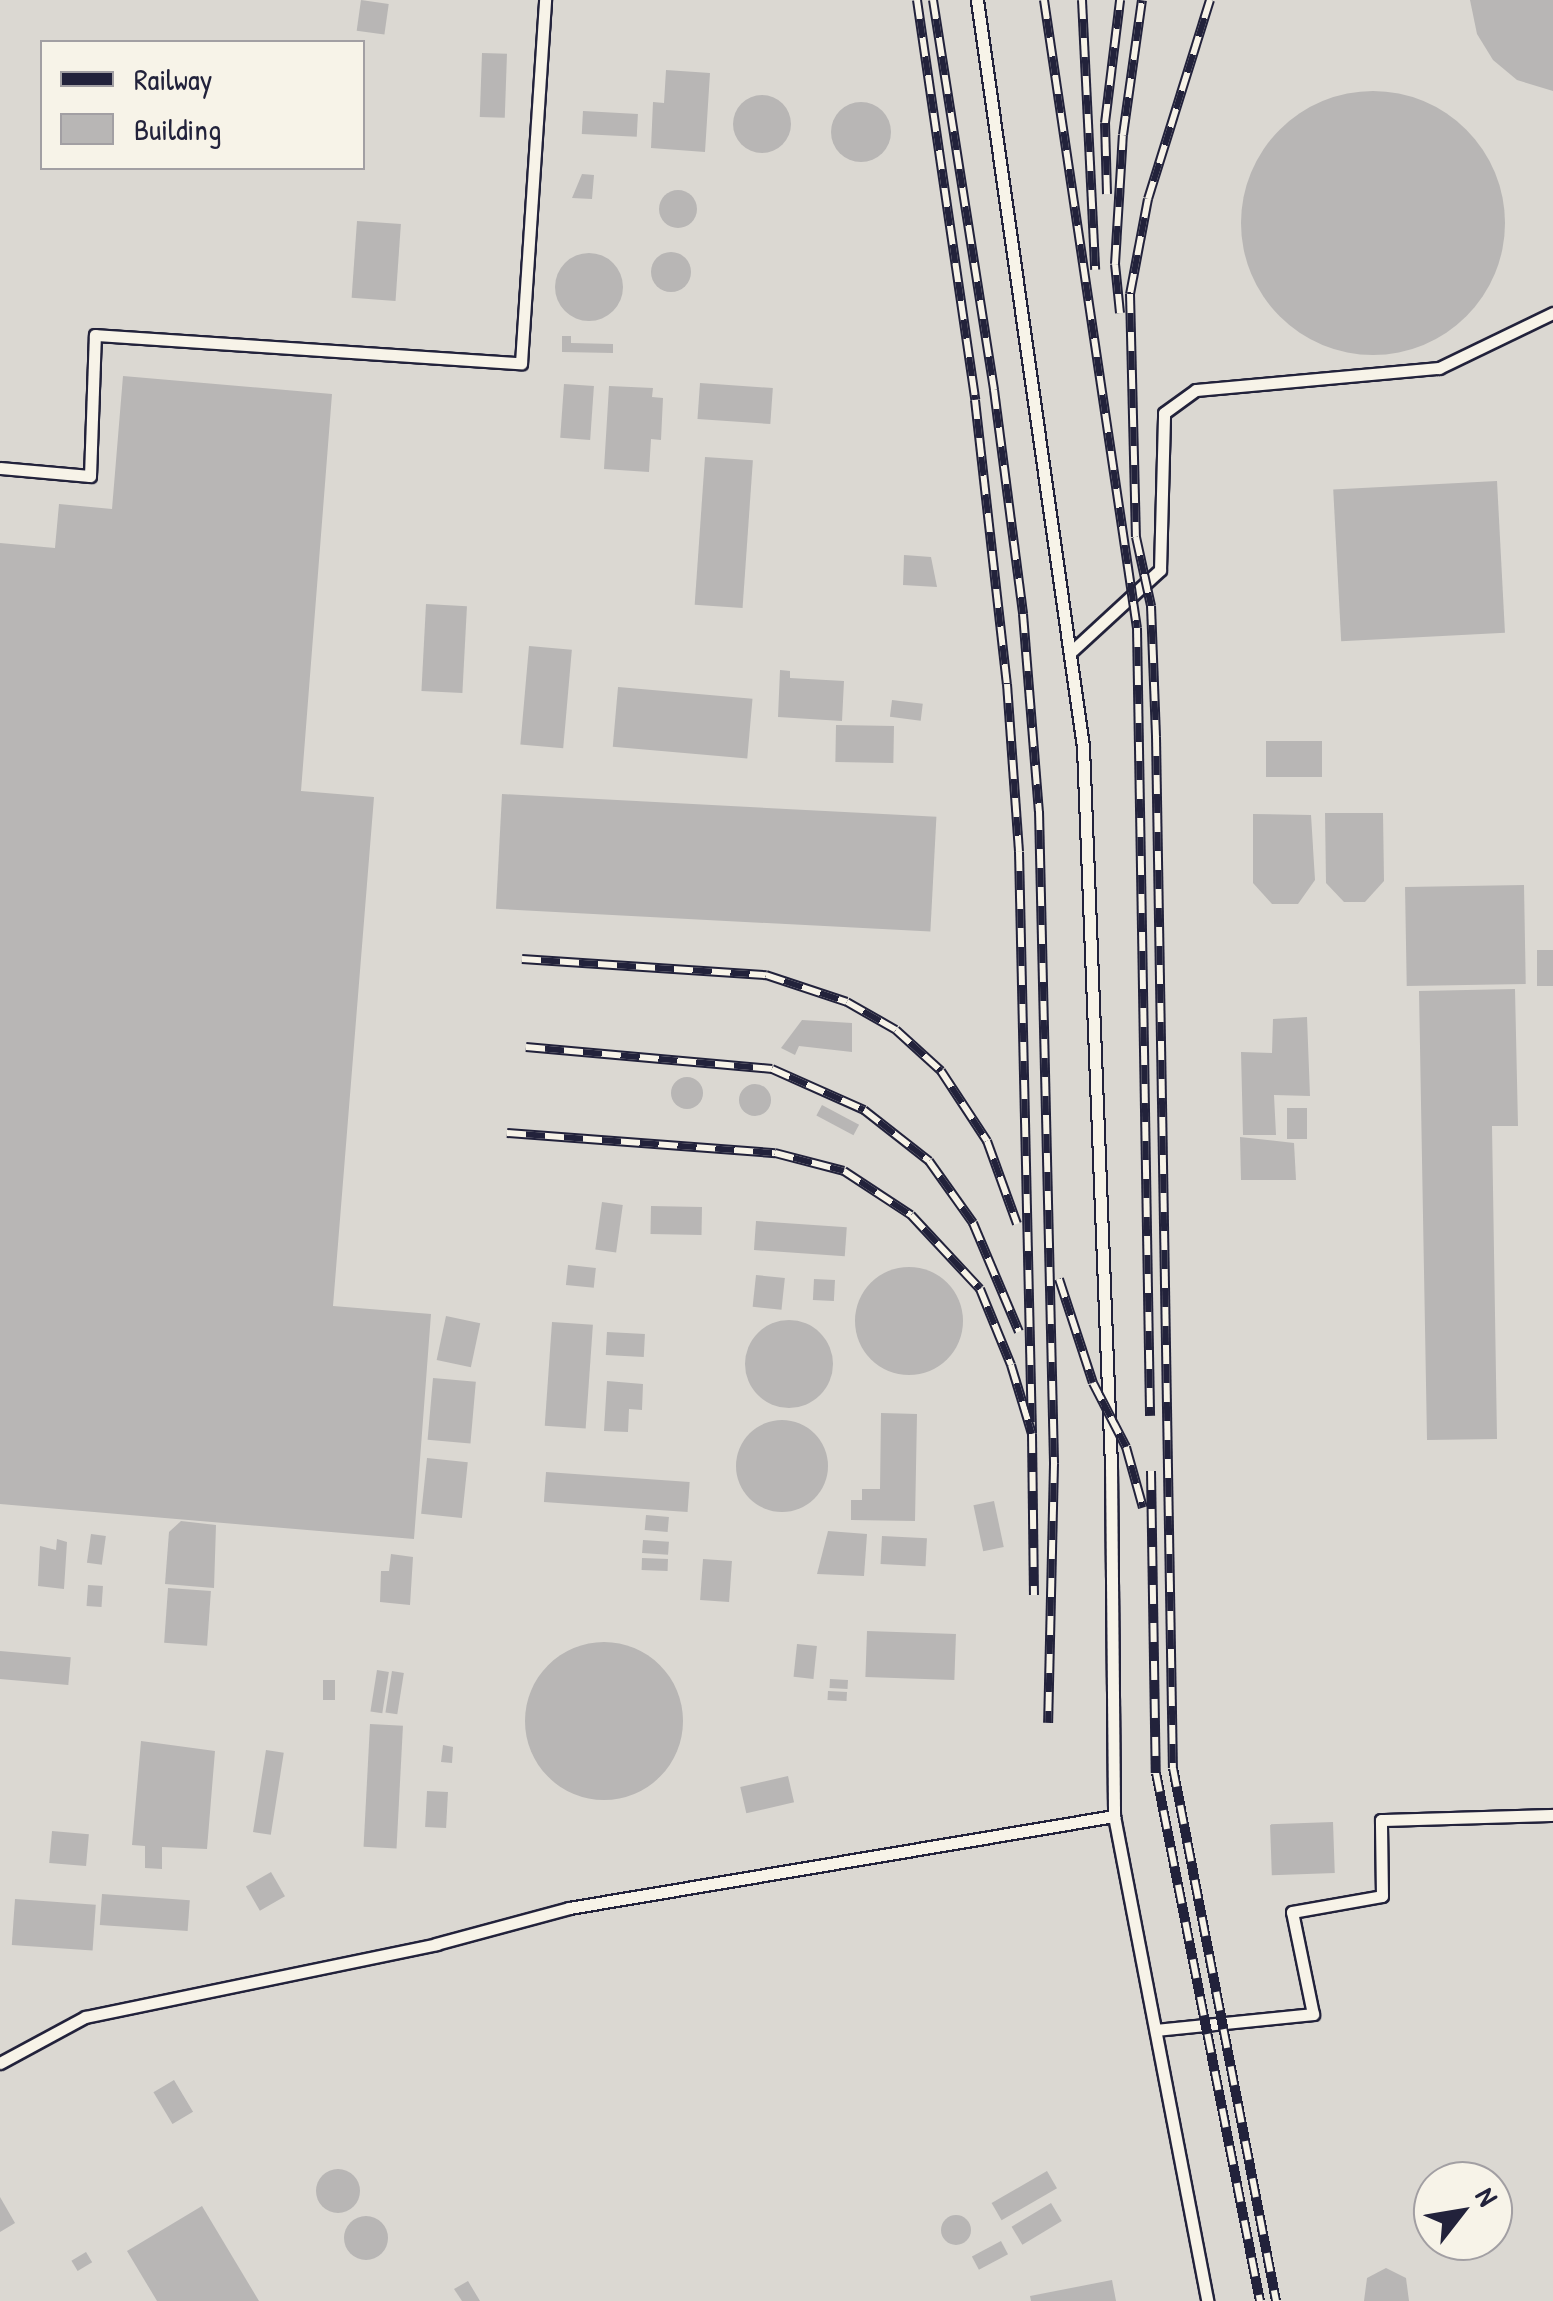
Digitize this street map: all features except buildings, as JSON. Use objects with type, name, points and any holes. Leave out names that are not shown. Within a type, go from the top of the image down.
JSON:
[{"type":"lane","points":[[0,468],[90,476],[95,334],[522,363],[545,0]]},
{"type":"lane","points":[[977,0],[1029,399],[1073,650],[1084,747],[1111,1466],[1114,1816],[1207,2301]]},
{"type":"lane","points":[[1073,650],[1160,570],[1164,413],[1196,390],[1439,368],[1553,313]]},
{"type":"lane","points":[[1156,2030],[1313,2014],[1292,1912],[1382,1896],[1381,1820],[1553,1815]]},
{"type":"lane","points":[[0,2064],[85,2017],[436,1944],[568,1908],[1114,1816]]},
{"type":"shaded area","points":[[0,0],[1553,0],[1553,2301],[0,2301]]},
{"type":"railway","points":[[917,0],[975,400],[1007,684],[1019,852],[1032,1434]]},
{"type":"railway","points":[[933,0],[994,390],[1023,614],[1039,811],[1054,1464],[1048,1723]]},
{"type":"railway","points":[[1044,0],[1137,628],[1150,1416]]},
{"type":"railway","points":[[1082,0],[1095,270]]},
{"type":"railway","points":[[1107,194],[1105,123],[1120,0]]},
{"type":"railway","points":[[1120,313],[1115,264],[1123,135],[1142,0]]},
{"type":"railway","points":[[1210,0],[1148,199],[1130,294],[1136,537],[1151,606],[1156,737],[1173,1768],[1276,2301]]},
{"type":"railway","points":[[522,959],[766,975],[847,1002],[896,1030],[941,1071],[987,1141],[1017,1224]]},
{"type":"railway","points":[[526,1047],[772,1069],[864,1110],[929,1161],[973,1223],[1019,1332]]},
{"type":"railway","points":[[507,1133],[775,1153],[844,1171],[911,1215],[980,1289],[1011,1365],[1032,1434],[1034,1595]]},
{"type":"railway","points":[[1059,1279],[1093,1383],[1126,1447],[1143,1508]]},
{"type":"railway","points":[[1151,1471],[1156,1773],[1260,2301]]}]
